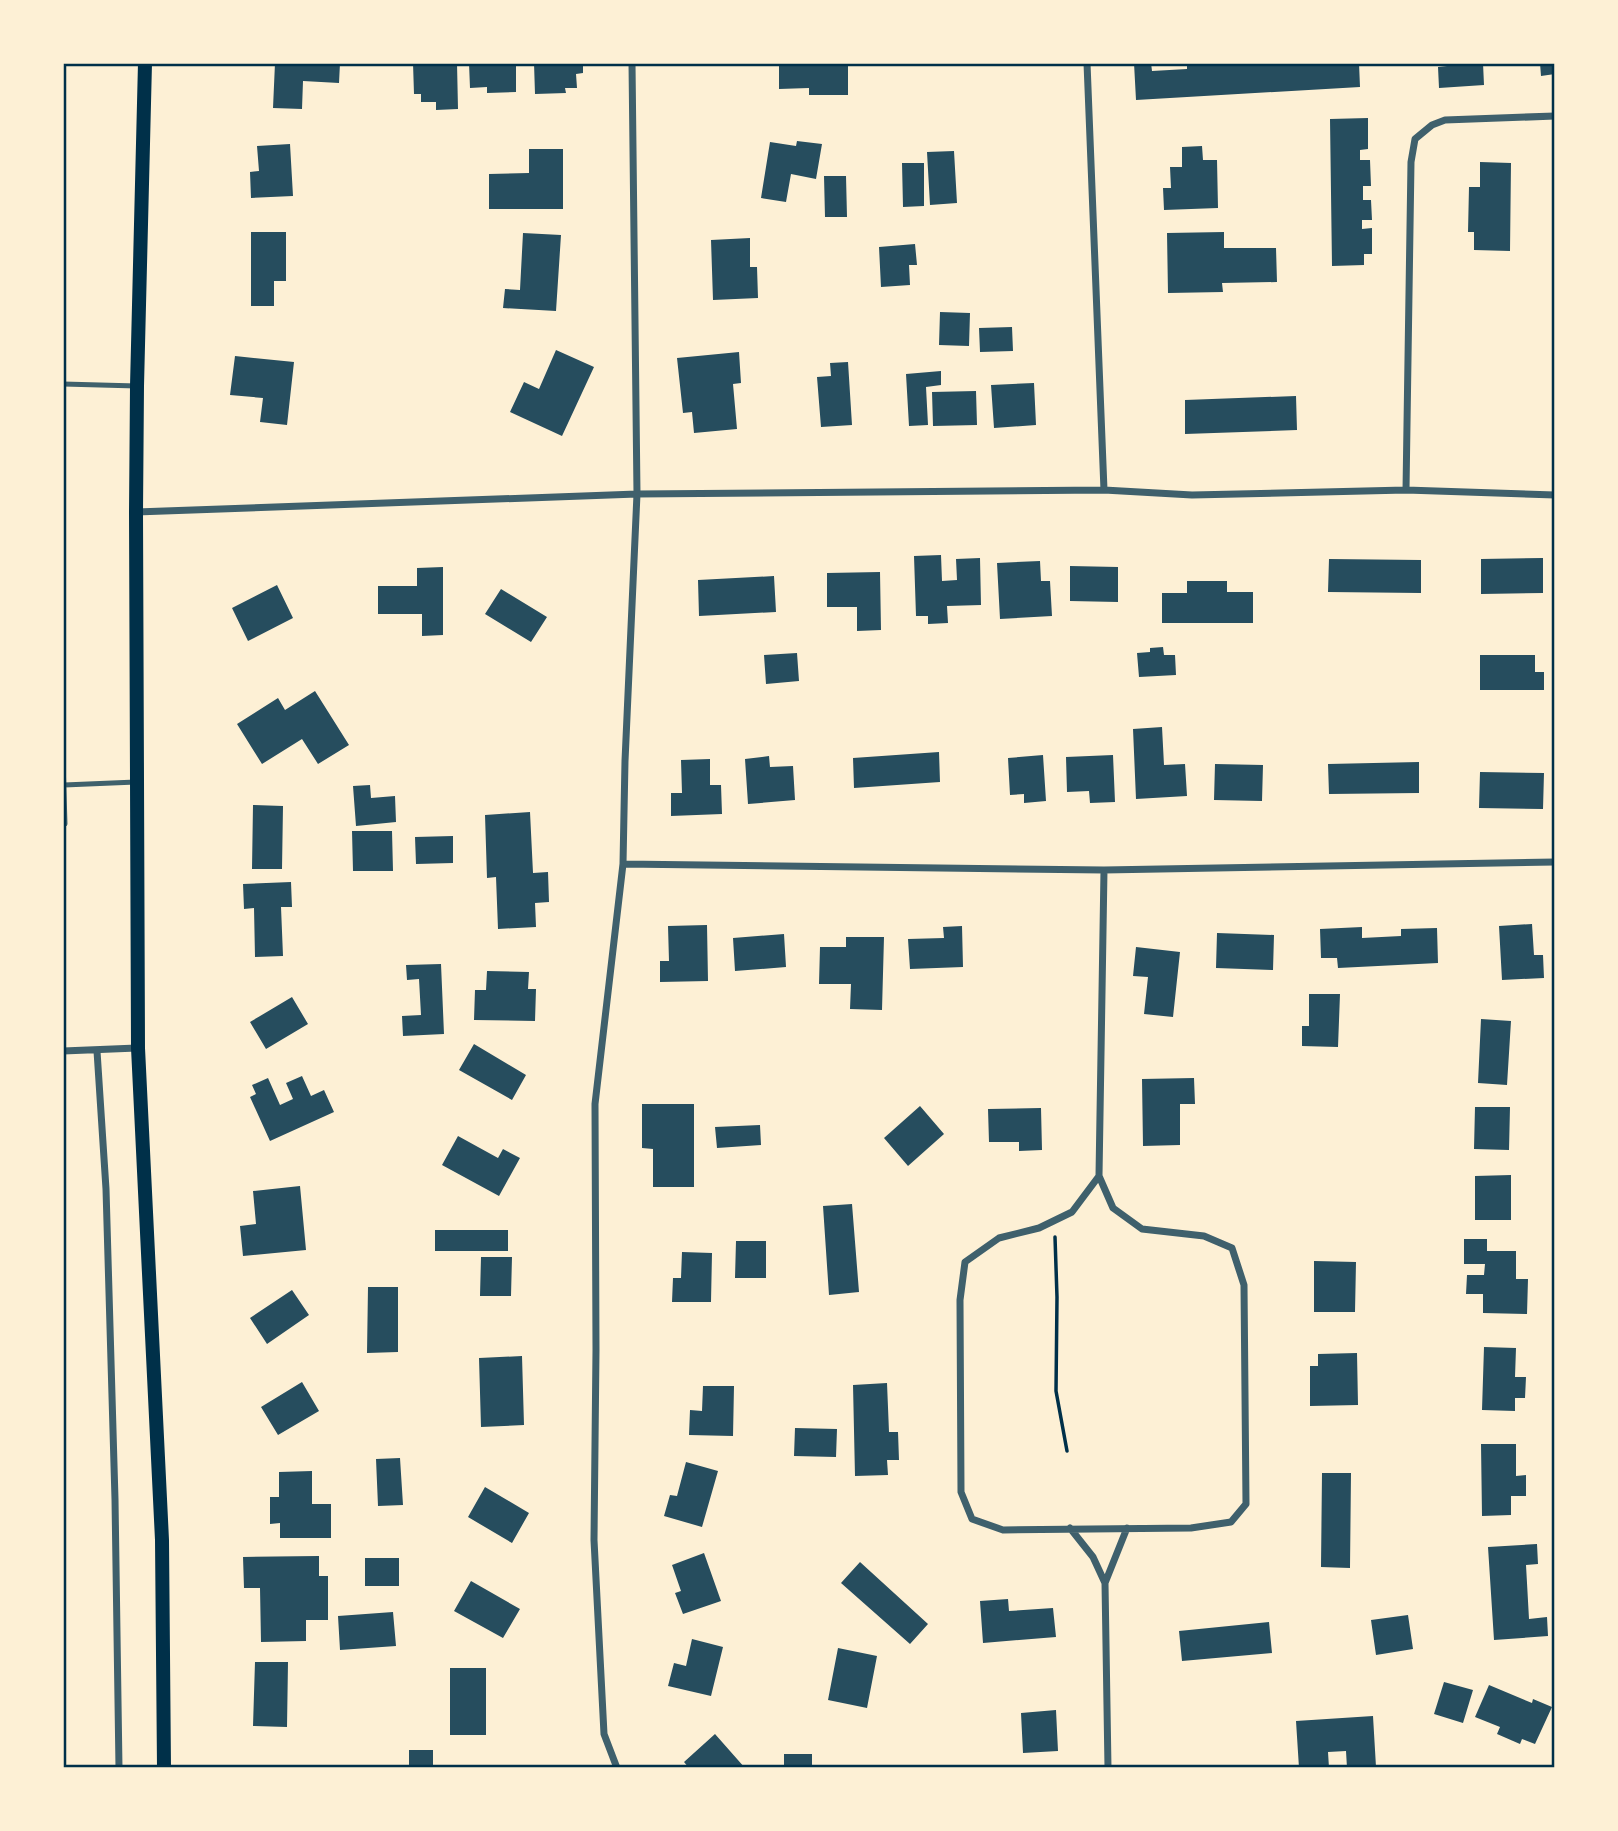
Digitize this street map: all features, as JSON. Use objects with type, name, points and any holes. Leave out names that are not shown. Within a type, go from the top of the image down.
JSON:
[{"type":"main road","points":[[145,63],[136,512],[138,1048],[162,1540],[164,1768]]},
{"type":"street","points":[[617,1768],[604,1734],[594,1540],[595,1104],[623,863],[637,494],[632,63]]},
{"type":"street","points":[[1087,63],[1104,490]]},
{"type":"street","points":[[1406,490],[1411,162],[1415,139],[1432,125],[1445,120],[1555,116]]},
{"type":"street","points":[[136,512],[637,494],[1104,490],[1192,495],[1406,490],[1555,495]]},
{"type":"street","points":[[623,863],[1104,870],[1555,862]]},
{"type":"street","points":[[1099,1176],[1072,1212],[1039,1228],[999,1238],[965,1262],[960,1300],[961,1492],[972,1519],[1003,1530],[1191,1528],[1231,1522],[1246,1504],[1244,1285],[1232,1248],[1204,1236],[1142,1229],[1113,1208],[1099,1176],[1104,870]]},
{"type":"street","points":[[63,1051],[138,1048]]},
{"type":"street","points":[[97,1051],[107,1216],[119,1768]]},
{"type":"street","points":[[1070,1528],[1093,1557],[1105,1583]]},
{"type":"street","points":[[1108,1768],[1105,1583],[1127,1528]]},
{"type":"lane","points":[[63,384],[137,386]]},
{"type":"lane","points":[[63,761],[65,824]]},
{"type":"lane","points":[[64,785],[136,782]]},
{"type":"path","points":[[1055,1220],[1056,1391],[1067,1451]]},
{"type":"building","points":[[275,63],[340,63],[339,83],[303,81],[302,109],[273,108]]},
{"type":"building","points":[[413,63],[457,63],[458,109],[436,110],[436,102],[421,102],[421,94],[414,94]]},
{"type":"building","points":[[469,63],[516,63],[516,92],[487,93],[487,87],[470,88]]},
{"type":"building","points":[[534,63],[583,63],[583,73],[576,74],[577,88],[565,88],[566,93],[535,94]]},
{"type":"building","points":[[779,63],[848,63],[848,95],[809,95],[809,88],[779,89]]},
{"type":"building","points":[[1134,63],[1151,63],[1152,71],[1187,69],[1187,63],[1359,63],[1360,87],[1136,100]]},
{"type":"building","points":[[1447,63],[1483,63],[1484,85],[1439,88],[1438,67],[1447,66]]},
{"type":"building","points":[[1540,63],[1555,63],[1555,74],[1541,76]]},
{"type":"building","points":[[1368,118],[1368,149],[1360,150],[1360,160],[1370,160],[1371,186],[1363,186],[1363,200],[1371,200],[1372,220],[1362,220],[1362,229],[1372,228],[1372,254],[1364,254],[1364,265],[1332,266],[1330,119]]},
{"type":"building","points":[[797,141],[822,144],[816,179],[791,174],[786,202],[761,198],[770,142],[796,146]]},
{"type":"building","points":[[290,144],[293,196],[251,198],[250,172],[259,171],[257,146]]},
{"type":"building","points":[[1202,146],[1203,160],[1217,160],[1218,208],[1164,210],[1163,188],[1171,188],[1170,167],[1182,167],[1182,147]]},
{"type":"building","points":[[529,149],[563,149],[563,209],[489,209],[489,174],[529,173]]},
{"type":"building","points":[[954,151],[957,203],[930,205],[927,152]]},
{"type":"building","points":[[1480,162],[1511,163],[1510,251],[1474,250],[1474,232],[1468,232],[1469,187],[1480,187]]},
{"type":"building","points":[[902,163],[924,163],[924,206],[903,207]]},
{"type":"building","points":[[824,176],[846,176],[847,217],[825,217]]},
{"type":"building","points":[[251,232],[286,232],[286,281],[274,281],[274,306],[251,306]]},
{"type":"building","points":[[1224,232],[1224,248],[1276,248],[1277,282],[1222,283],[1223,292],[1168,293],[1167,233]]},
{"type":"building","points":[[523,233],[561,235],[556,311],[503,308],[505,289],[520,290]]},
{"type":"building","points":[[750,238],[750,267],[757,267],[758,298],[713,300],[711,240]]},
{"type":"building","points":[[915,244],[917,265],[909,265],[910,285],[881,287],[879,247]]},
{"type":"building","points":[[940,312],[970,313],[969,346],[939,345]]},
{"type":"building","points":[[1012,327],[1013,351],[980,352],[979,328]]},
{"type":"building","points":[[556,350],[594,367],[562,436],[510,412],[524,382],[539,389]]},
{"type":"building","points":[[739,352],[741,383],[733,384],[737,429],[694,433],[692,412],[683,413],[677,358]]},
{"type":"building","points":[[235,356],[294,362],[287,425],[260,422],[263,398],[230,395]]},
{"type":"building","points":[[848,362],[852,425],[821,427],[817,377],[831,376],[830,363]]},
{"type":"building","points":[[941,371],[941,385],[926,387],[928,425],[909,426],[906,374]]},
{"type":"building","points":[[1034,383],[1036,425],[994,428],[991,385]]},
{"type":"building","points":[[976,391],[977,425],[933,426],[932,392]]},
{"type":"building","points":[[1296,396],[1297,430],[1185,434],[1185,400]]},
{"type":"building","points":[[941,555],[942,581],[957,580],[956,559],[980,558],[981,605],[947,606],[948,623],[928,624],[928,616],[916,616],[914,556]]},
{"type":"building","points":[[1543,558],[1543,593],[1481,594],[1481,559]]},
{"type":"building","points":[[1329,559],[1421,560],[1421,593],[1328,592]]},
{"type":"building","points":[[1040,561],[1041,581],[1050,581],[1052,616],[1000,619],[997,563]]},
{"type":"building","points":[[1070,566],[1118,567],[1118,602],[1070,601]]},
{"type":"building","points":[[443,567],[443,635],[422,636],[422,614],[378,614],[378,586],[417,586],[417,568]]},
{"type":"building","points":[[880,572],[881,630],[857,631],[857,607],[827,607],[827,573]]},
{"type":"building","points":[[774,576],[776,612],[699,616],[698,580]]},
{"type":"building","points":[[1187,581],[1227,581],[1227,592],[1253,592],[1253,623],[1162,623],[1162,593],[1187,593]]},
{"type":"building","points":[[277,585],[293,618],[248,641],[232,608]]},
{"type":"building","points":[[501,589],[547,617],[531,642],[485,614]]},
{"type":"building","points":[[1163,647],[1164,655],[1175,655],[1176,675],[1139,677],[1137,653]]},
{"type":"building","points":[[797,653],[799,681],[766,684],[764,655]]},
{"type":"building","points":[[1480,655],[1535,655],[1535,672],[1544,672],[1544,690],[1480,690]]},
{"type":"building","points":[[315,691],[349,745],[318,764],[302,739],[262,764],[237,724],[278,698],[285,710]]},
{"type":"building","points":[[1162,727],[1164,765],[1185,764],[1187,796],[1136,799],[1133,729]]},
{"type":"building","points":[[939,752],[940,782],[854,788],[853,758]]},
{"type":"building","points":[[1043,755],[1046,801],[1024,803],[1024,794],[1010,795],[1008,758]]},
{"type":"building","points":[[1113,755],[1115,802],[1090,803],[1089,791],[1067,792],[1066,757]]},
{"type":"building","points":[[769,756],[770,767],[793,766],[795,800],[748,804],[745,759]]},
{"type":"building","points":[[710,759],[710,785],[721,785],[722,814],[671,816],[671,793],[682,793],[681,760]]},
{"type":"building","points":[[1419,762],[1419,793],[1329,794],[1328,764]]},
{"type":"building","points":[[1215,764],[1263,765],[1262,801],[1214,800]]},
{"type":"building","points":[[1480,772],[1544,773],[1543,809],[1479,808]]},
{"type":"building","points":[[370,785],[371,798],[395,796],[396,822],[356,826],[353,786]]},
{"type":"building","points":[[253,805],[283,806],[282,869],[252,869]]},
{"type":"building","points":[[530,812],[533,873],[548,872],[549,902],[535,903],[536,927],[498,929],[496,877],[487,878],[485,815]]},
{"type":"building","points":[[352,831],[392,831],[393,871],[353,871]]},
{"type":"building","points":[[453,836],[453,863],[416,864],[415,837]]},
{"type":"building","points":[[291,882],[292,907],[281,907],[283,956],[255,957],[254,908],[244,909],[243,884]]},
{"type":"building","points":[[1532,924],[1534,955],[1543,955],[1544,978],[1502,980],[1499,926]]},
{"type":"building","points":[[707,925],[708,981],[660,982],[660,961],[669,961],[668,926]]},
{"type":"building","points":[[962,926],[963,967],[910,969],[908,939],[944,938],[943,927]]},
{"type":"building","points":[[1362,927],[1362,938],[1401,936],[1401,929],[1437,928],[1438,963],[1338,968],[1337,958],[1321,958],[1320,929]]},
{"type":"building","points":[[1217,933],[1274,935],[1273,970],[1216,968]]},
{"type":"building","points":[[784,934],[786,967],[735,971],[733,938]]},
{"type":"building","points":[[846,937],[884,937],[882,1010],[850,1009],[851,984],[819,984],[820,947],[846,947]]},
{"type":"building","points":[[1136,947],[1180,952],[1173,1017],[1144,1014],[1148,977],[1133,976]]},
{"type":"building","points":[[441,964],[444,1034],[403,1036],[402,1016],[421,1015],[419,979],[407,980],[406,965]]},
{"type":"building","points":[[487,971],[529,972],[528,989],[536,989],[535,1021],[474,1020],[475,990],[486,990]]},
{"type":"building","points":[[1309,994],[1340,994],[1338,1047],[1302,1046],[1302,1026],[1309,1026]]},
{"type":"building","points":[[292,997],[308,1024],[266,1049],[250,1022]]},
{"type":"building","points":[[1481,1019],[1511,1021],[1507,1085],[1478,1083]]},
{"type":"building","points":[[474,1044],[526,1075],[512,1100],[459,1070]]},
{"type":"building","points":[[302,1076],[311,1096],[324,1090],[334,1112],[270,1141],[250,1097],[256,1094],[252,1085],[268,1078],[280,1105],[293,1099],[286,1083]]},
{"type":"building","points":[[1194,1078],[1195,1104],[1180,1104],[1180,1145],[1143,1146],[1142,1079]]},
{"type":"building","points":[[642,1104],[694,1104],[694,1187],[653,1187],[653,1149],[642,1148]]},
{"type":"building","points":[[920,1106],[944,1134],[908,1166],[884,1138]]},
{"type":"building","points":[[1475,1107],[1510,1107],[1509,1150],[1474,1149]]},
{"type":"building","points":[[1041,1108],[1042,1150],[1019,1151],[1019,1142],[989,1142],[988,1109]]},
{"type":"building","points":[[760,1125],[761,1145],[717,1148],[715,1127]]},
{"type":"building","points":[[458,1136],[498,1158],[503,1149],[520,1158],[499,1196],[442,1165]]},
{"type":"building","points":[[1511,1175],[1511,1220],[1475,1220],[1475,1176]]},
{"type":"building","points":[[300,1186],[306,1250],[243,1256],[240,1226],[256,1224],[253,1191]]},
{"type":"building","points":[[852,1204],[859,1292],[829,1295],[823,1206]]},
{"type":"building","points":[[435,1230],[508,1230],[508,1251],[435,1251]]},
{"type":"building","points":[[1464,1239],[1487,1239],[1487,1251],[1516,1251],[1516,1279],[1528,1279],[1527,1314],[1483,1313],[1483,1294],[1466,1294],[1467,1275],[1484,1275],[1485,1264],[1464,1264]]},
{"type":"building","points":[[736,1241],[766,1241],[766,1278],[735,1278]]},
{"type":"building","points":[[682,1252],[712,1253],[711,1302],[672,1302],[673,1278],[681,1278]]},
{"type":"building","points":[[481,1257],[512,1257],[511,1296],[480,1296]]},
{"type":"building","points":[[1314,1261],[1356,1262],[1355,1312],[1314,1312]]},
{"type":"building","points":[[368,1287],[398,1287],[398,1352],[367,1353]]},
{"type":"building","points":[[292,1290],[309,1315],[267,1344],[250,1318]]},
{"type":"building","points":[[1484,1347],[1516,1348],[1515,1377],[1526,1377],[1525,1398],[1515,1398],[1515,1411],[1482,1410]]},
{"type":"building","points":[[1357,1353],[1358,1405],[1310,1406],[1310,1366],[1318,1366],[1318,1354]]},
{"type":"building","points":[[522,1356],[524,1425],[481,1427],[479,1358]]},
{"type":"building","points":[[302,1382],[319,1411],[278,1435],[261,1407]]},
{"type":"building","points":[[887,1383],[889,1432],[898,1432],[899,1460],[887,1460],[888,1475],[855,1476],[853,1385]]},
{"type":"building","points":[[703,1386],[734,1386],[733,1436],[689,1435],[690,1410],[702,1411]]},
{"type":"building","points":[[795,1428],[837,1429],[836,1457],[794,1456]]},
{"type":"building","points":[[1481,1444],[1516,1444],[1516,1476],[1526,1475],[1526,1496],[1511,1496],[1511,1515],[1482,1516]]},
{"type":"building","points":[[400,1458],[403,1505],[378,1506],[376,1459]]},
{"type":"building","points":[[686,1462],[718,1471],[702,1527],[664,1516],[670,1495],[677,1496]]},
{"type":"building","points":[[312,1471],[312,1504],[331,1504],[331,1538],[280,1538],[280,1523],[270,1524],[270,1497],[279,1497],[279,1472]]},
{"type":"building","points":[[1322,1473],[1351,1473],[1350,1568],[1321,1567]]},
{"type":"building","points":[[485,1487],[529,1513],[512,1543],[468,1517]]},
{"type":"building","points":[[1537,1544],[1538,1564],[1526,1565],[1529,1619],[1547,1617],[1548,1636],[1494,1640],[1488,1547]]},
{"type":"building","points":[[704,1553],[721,1601],[683,1614],[675,1593],[681,1591],[672,1565]]},
{"type":"building","points":[[319,1556],[319,1576],[328,1576],[328,1620],[306,1620],[306,1641],[261,1642],[260,1588],[244,1588],[243,1557]]},
{"type":"building","points":[[365,1558],[399,1558],[399,1586],[365,1586]]},
{"type":"building","points":[[860,1562],[928,1624],[910,1644],[841,1583]]},
{"type":"building","points":[[471,1581],[520,1609],[503,1638],[454,1611]]},
{"type":"building","points":[[1008,1599],[1009,1611],[1053,1608],[1056,1637],[983,1643],[980,1601]]},
{"type":"building","points":[[393,1612],[396,1646],[340,1650],[338,1616]]},
{"type":"building","points":[[1408,1615],[1413,1649],[1376,1655],[1371,1620]]},
{"type":"building","points":[[1269,1622],[1272,1653],[1182,1661],[1179,1631]]},
{"type":"building","points":[[692,1639],[723,1647],[711,1696],[668,1686],[674,1663],[686,1666]]},
{"type":"building","points":[[838,1648],[877,1656],[867,1708],[828,1700]]},
{"type":"building","points":[[255,1662],[288,1662],[287,1727],[253,1726]]},
{"type":"building","points":[[450,1668],[486,1668],[486,1735],[450,1735]]},
{"type":"building","points":[[1444,1682],[1473,1690],[1463,1723],[1434,1714]]},
{"type":"building","points":[[1489,1685],[1532,1703],[1533,1699],[1552,1707],[1535,1744],[1522,1739],[1520,1744],[1497,1734],[1500,1727],[1475,1717]]},
{"type":"building","points":[[1056,1710],[1058,1751],[1023,1753],[1021,1713]]},
{"type":"building","points":[[1373,1716],[1376,1767],[1347,1768],[1346,1751],[1328,1752],[1329,1768],[1299,1768],[1296,1721]]},
{"type":"building","points":[[715,1734],[745,1768],[689,1768],[684,1762]]},
{"type":"building","points":[[409,1750],[433,1750],[433,1768],[409,1768]]},
{"type":"building","points":[[784,1754],[812,1754],[812,1768],[784,1768]]}]
